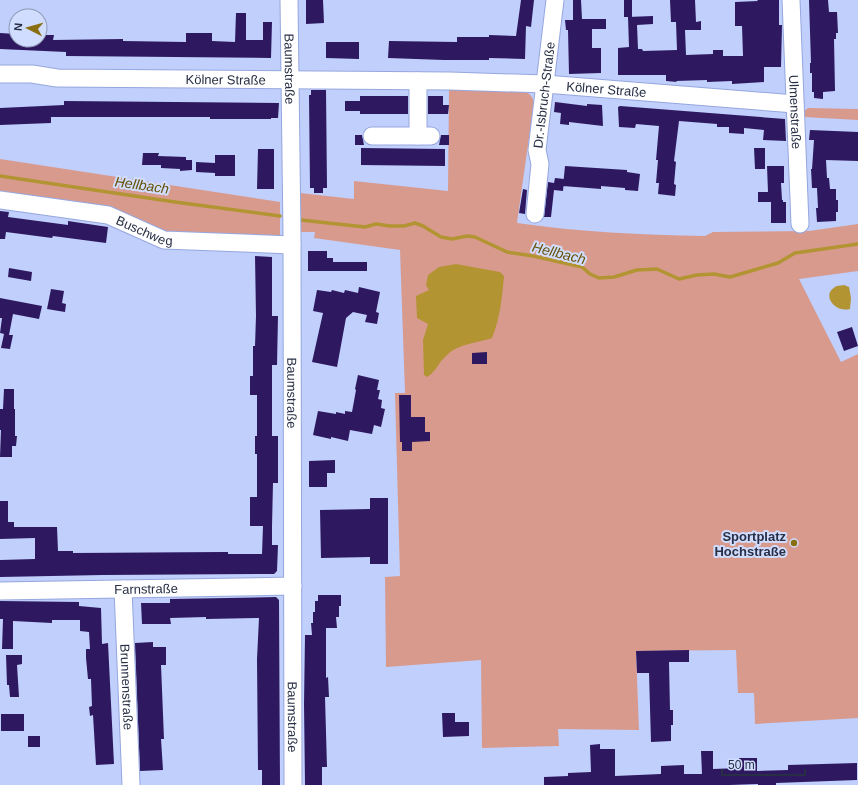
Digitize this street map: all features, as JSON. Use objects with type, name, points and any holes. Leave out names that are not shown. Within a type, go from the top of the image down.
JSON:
[{"type":"street","name":"Baumstraße","points":[[289,0],[292,245],[293,785]]},
{"type":"street","name":"Dr.-Isbruch-Straße","points":[[535,214],[540,164],[537,150],[556,0]]},
{"type":"street","name":"Ulmenstraße","points":[[791,0],[800,224]]},
{"type":"street","name":"Kölner Straße","points":[[0,74],[32,74],[57,78],[418,81],[545,84],[795,104]]},
{"type":"street","name":"Kölner Straße","points":[[0,83],[34,82],[57,78]]},
{"type":"street","points":[[372,136],[424,136],[418,81]]},
{"type":"street","name":"Buschweg","points":[[0,200],[108,215],[164,240],[292,245]]},
{"type":"street","name":"Farnstraße","points":[[0,591],[293,586]]},
{"type":"street","name":"Brunnenstraße","points":[[123,589],[131,785]]},
{"type":"shaded area","points":[[449,89],[526,92],[532,98],[534,102],[517,223],[564,229],[658,235],[705,236],[713,232],[809,231],[858,224],[858,271],[799,279],[841,362],[858,354],[858,718],[755,724],[754,693],[738,693],[736,650],[636,651],[639,730],[558,729],[559,746],[482,748],[481,660],[386,667],[385,577],[400,576],[395,393],[405,393],[400,250],[314,238],[315,232],[301,232],[300,193],[354,199],[354,181],[448,191]]},
{"type":"shaded area","points":[[808,108],[858,109],[858,120],[804,117],[804,111]]},
{"type":"shaded area","points":[[0,159],[280,202],[280,238],[164,234],[0,195]]},
{"type":"shaded area","points":[[456,264],[500,272],[504,276],[499,316],[492,338],[468,344],[451,352],[433,373],[427,377],[424,375],[423,340],[428,324],[417,318],[416,296],[429,290],[426,285],[428,275],[439,267]]},
{"type":"shaded area","points":[[844,285],[849,287],[851,298],[850,309],[844,310],[835,306],[830,299],[829,294],[836,286]]},
{"type":"building","points":[[306,0],[323,0],[324,23],[306,24]]},
{"type":"building","points":[[521,0],[534,0],[531,27],[526,26],[525,59],[489,58],[489,60],[444,60],[388,58],[389,41],[457,42],[457,37],[489,37],[489,35],[516,36]]},
{"type":"building","points":[[573,0],[581,0],[582,19],[606,19],[606,29],[592,29],[592,48],[601,48],[601,73],[569,74],[568,30],[566,30],[565,20],[573,20]]},
{"type":"building","points":[[624,0],[632,0],[632,17],[624,17]]},
{"type":"building","points":[[670,0],[695,0],[696,22],[701,21],[701,30],[685,30],[686,55],[713,54],[713,50],[723,50],[723,56],[743,56],[742,26],[735,26],[735,2],[779,0],[779,25],[782,25],[781,67],[764,67],[764,82],[732,84],[732,81],[666,81],[666,75],[618,75],[618,48],[629,47],[628,17],[653,16],[653,24],[637,25],[638,49],[642,49],[643,51],[677,50],[676,22],[671,22]]},
{"type":"building","points":[[809,0],[828,0],[829,12],[837,12],[838,33],[836,33],[836,39],[834,39],[835,91],[823,92],[823,99],[814,98],[814,92],[812,92],[812,73],[810,73]]},
{"type":"building","points":[[236,13],[246,13],[246,40],[263,40],[263,22],[272,22],[271,58],[66,56],[66,52],[0,49],[0,33],[8,34],[8,48],[48,48],[48,35],[54,35],[53,40],[123,39],[123,41],[186,42],[186,33],[212,33],[212,41],[235,42]]},
{"type":"building","points":[[326,42],[359,42],[359,59],[326,58]]},
{"type":"building","points":[[311,90],[326,90],[327,188],[323,188],[323,193],[314,193],[314,188],[310,188],[309,95],[311,95]]},
{"type":"building","points":[[360,96],[408,96],[408,114],[360,114],[360,111],[345,111],[345,101],[360,101]]},
{"type":"building","points":[[428,96],[443,96],[443,105],[449,105],[448,114],[428,114]]},
{"type":"building","points":[[64,101],[279,103],[278,118],[271,119],[210,119],[210,117],[51,117],[51,123],[0,125],[0,108],[64,105]]},
{"type":"building","points":[[555,102],[587,106],[587,104],[602,105],[603,126],[569,122],[569,125],[560,124],[561,113],[554,112]]},
{"type":"building","points":[[618,107],[785,119],[786,141],[763,140],[764,130],[744,128],[744,134],[729,133],[729,127],[717,127],[717,124],[679,121],[674,161],[676,162],[674,184],[676,185],[675,196],[658,194],[659,183],[656,183],[658,160],[656,160],[659,126],[636,124],[635,128],[619,127]]},
{"type":"building","points":[[810,130],[858,132],[858,161],[826,160],[827,178],[829,178],[830,189],[836,189],[836,200],[838,200],[836,221],[817,222],[817,188],[812,188],[811,169],[814,140],[809,140]]},
{"type":"building","points":[[355,135],[362,135],[364,145],[355,145]]},
{"type":"building","points":[[441,135],[449,135],[449,145],[439,145]]},
{"type":"building","points":[[361,148],[445,149],[445,166],[361,165]]},
{"type":"building","points":[[754,148],[765,148],[765,169],[755,169]]},
{"type":"building","points":[[258,149],[274,149],[274,189],[257,189]]},
{"type":"building","points":[[143,153],[159,153],[158,156],[186,157],[186,160],[192,160],[192,170],[180,171],[180,169],[161,168],[161,165],[142,165]]},
{"type":"building","points":[[215,155],[235,155],[235,176],[215,176],[215,173],[196,172],[196,162],[215,163]]},
{"type":"building","points":[[565,166],[627,170],[627,172],[640,174],[638,191],[625,190],[625,188],[601,186],[601,189],[563,186]]},
{"type":"building","points":[[767,166],[784,166],[784,183],[781,183],[782,200],[783,202],[786,202],[786,223],[771,223],[771,202],[758,202],[758,192],[768,192]]},
{"type":"building","points":[[555,178],[564,179],[563,191],[554,190],[551,217],[544,217],[548,182],[554,183]]},
{"type":"building","points":[[523,189],[527,190],[525,214],[519,213]]},
{"type":"building","points":[[0,211],[9,212],[8,217],[68,225],[68,221],[108,227],[106,243],[6,232],[5,239],[0,239]]},
{"type":"building","points":[[308,251],[327,251],[327,258],[333,258],[333,262],[367,262],[367,271],[308,271]]},
{"type":"building","points":[[255,256],[272,257],[272,316],[278,316],[277,365],[272,365],[272,436],[278,436],[278,483],[273,483],[272,545],[278,545],[277,571],[274,574],[0,577],[0,560],[35,559],[35,538],[0,539],[0,501],[8,501],[8,522],[14,522],[14,527],[57,527],[58,551],[73,551],[73,553],[228,552],[228,554],[262,554],[263,526],[250,526],[250,497],[257,497],[257,454],[255,454],[255,436],[257,436],[257,395],[250,395],[250,376],[253,376],[253,346],[255,346]]},
{"type":"building","points":[[9,268],[32,272],[31,281],[8,277]]},
{"type":"building","points":[[359,287],[380,292],[376,312],[379,313],[377,324],[365,322],[367,315],[353,312],[346,318],[337,367],[312,362],[323,313],[313,311],[317,290],[331,292],[332,290],[344,293],[345,290],[358,293]]},
{"type":"building","points":[[51,289],[64,291],[62,303],[66,304],[65,312],[47,309]]},
{"type":"building","points":[[0,298],[42,306],[39,319],[13,314],[9,335],[0,333],[2,318],[0,318]]},
{"type":"building","points":[[852,327],[858,346],[844,351],[837,332]]},
{"type":"building","points":[[4,334],[13,335],[10,349],[1,348]]},
{"type":"building","points":[[487,352],[487,364],[472,364],[472,353]]},
{"type":"building","points":[[358,375],[379,380],[377,390],[380,390],[378,399],[382,400],[381,408],[385,409],[381,427],[374,425],[372,434],[350,430],[348,441],[313,435],[318,411],[336,414],[336,412],[345,414],[345,411],[352,412]]},
{"type":"building","points":[[4,389],[14,389],[15,436],[17,436],[16,446],[12,446],[12,457],[0,457],[0,409],[3,409]]},
{"type":"building","points":[[399,395],[411,395],[411,417],[425,417],[425,432],[430,432],[430,441],[412,442],[412,451],[402,451],[402,442],[400,442]]},
{"type":"building","points":[[335,460],[335,473],[327,473],[327,487],[309,487],[309,461]]},
{"type":"building","points":[[370,498],[388,498],[388,564],[370,564],[370,557],[321,558],[320,510],[370,509]]},
{"type":"building","points":[[318,595],[341,595],[341,606],[339,606],[339,617],[336,617],[337,628],[326,628],[326,678],[328,677],[329,697],[325,697],[327,767],[322,767],[322,785],[305,785],[305,635],[312,635],[311,623],[313,623],[313,612],[315,612],[315,601],[318,601]]},
{"type":"building","points":[[276,597],[279,600],[280,785],[262,785],[262,770],[258,770],[257,659],[259,618],[170,618],[171,624],[142,624],[141,603],[170,603],[170,599]]},
{"type":"building","points":[[0,601],[79,602],[79,606],[101,608],[102,644],[108,643],[114,764],[96,765],[93,715],[90,716],[89,707],[92,706],[91,679],[88,679],[86,658],[86,649],[90,649],[89,632],[80,631],[80,620],[52,620],[52,623],[13,621],[13,649],[2,649],[3,619],[0,619]]},
{"type":"building","points":[[153,642],[153,647],[166,647],[166,665],[161,665],[164,739],[161,739],[163,770],[140,771],[135,643]]},
{"type":"building","points":[[689,650],[689,662],[669,662],[670,710],[673,710],[671,741],[651,742],[649,673],[637,673],[636,651]]},
{"type":"building","points":[[6,655],[22,655],[22,664],[17,665],[19,697],[10,697],[9,685],[7,685]]},
{"type":"building","points":[[442,713],[455,713],[455,722],[469,722],[469,736],[443,737]]},
{"type":"building","points":[[1,714],[24,714],[24,731],[1,731]]},
{"type":"building","points":[[28,736],[40,736],[40,747],[28,747]]},
{"type":"building","points":[[600,744],[600,749],[615,749],[615,776],[661,774],[661,766],[684,765],[684,774],[702,774],[701,751],[713,751],[713,769],[739,768],[739,758],[757,758],[757,771],[788,770],[788,765],[857,763],[857,780],[776,783],[776,785],[544,785],[544,777],[568,776],[568,773],[591,772],[590,745]]},
{"type":"waterway","name":"Hellbach","points":[[0,176],[280,216]]},
{"type":"waterway","name":"Hellbach","points":[[301,220],[365,227],[376,224],[404,226],[415,223],[441,237],[452,239],[467,236],[475,237],[507,252],[582,267],[590,274],[599,278],[614,277],[637,270],[657,269],[679,279],[697,275],[714,274],[730,277],[778,263],[795,253],[858,244]]},
{"type":"place","name":"Sportplatz Hochstraße","points":[[794,543]]}]
